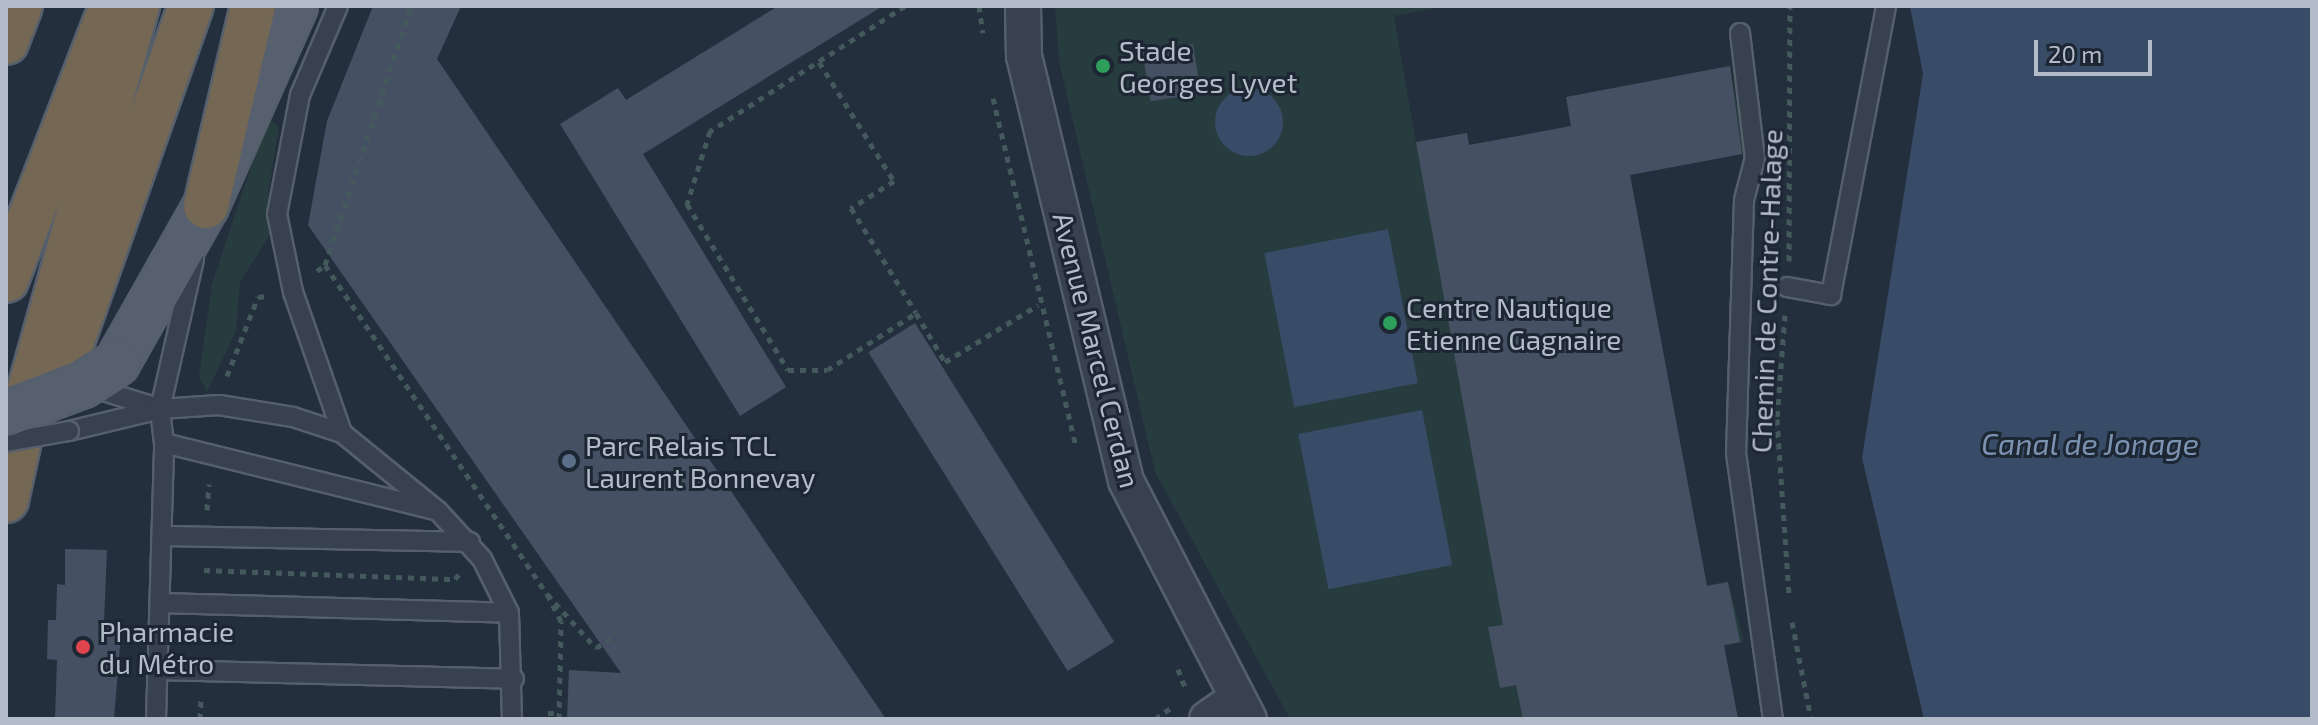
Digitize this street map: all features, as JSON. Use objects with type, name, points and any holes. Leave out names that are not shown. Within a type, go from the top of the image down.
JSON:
[{"type":"highway","points":[[6,42],[20,6]]},
{"type":"highway","points":[[6,280],[112,6]]},
{"type":"highway","points":[[6,500],[12,450],[137,6]]},
{"type":"highway","points":[[12,450],[56,387],[191,6]]},
{"type":"highway","points":[[206,206],[253,6]]},
{"type":"main road","points":[[6,414],[100,374],[206,206],[295,6]]},
{"type":"street","name":"Avenue Marcel Cerdan","points":[[1023,6],[1024,56],[1126,481],[1243,709]]},
{"type":"street","points":[[1207,719],[1243,709]]},
{"type":"lane","points":[[338,6],[300,95],[277,214],[293,292],[342,433]]},
{"type":"lane","points":[[1787,287],[1831,295],[1886,6]]},
{"type":"lane","points":[[1740,33],[1755,158],[1744,200],[1736,453],[1773,719]]},
{"type":"lane","points":[[156,719],[164,443],[160,409],[206,206]]},
{"type":"lane","points":[[100,374],[160,409]]},
{"type":"lane","points":[[12,450],[69,431],[160,409],[219,405],[293,417],[342,433],[438,511],[470,542],[509,613],[514,679],[512,719]]},
{"type":"lane","points":[[164,443],[438,511]]},
{"type":"lane","points":[[162,536],[470,542]]},
{"type":"lane","points":[[161,603],[509,613]]},
{"type":"lane","points":[[157,670],[514,679]]},
{"type":"path","points":[[219,405],[258,297],[293,292],[325,265],[411,6]]},
{"type":"path","points":[[905,6],[710,131],[687,204],[788,370],[827,370],[916,313]]},
{"type":"path","name":"Chemin de Contre-Halage","points":[[1790,6],[1792,229],[1777,419],[1789,605],[1811,719]]},
{"type":"path","points":[[819,62],[894,181],[851,208],[945,362],[1038,305]]},
{"type":"path","points":[[325,265],[545,592],[561,621],[559,716],[548,713]]},
{"type":"path","points":[[203,603],[204,537],[211,457]]},
{"type":"path","points":[[204,570],[455,579],[460,573]]},
{"type":"path","points":[[535,594],[545,592]]},
{"type":"path","points":[[545,592],[596,648],[617,634]]},
{"type":"path","points":[[200,719],[201,671]]},
{"type":"green space","name":"Centre Nautique Etienne Gagnaire","points":[[1055,6],[1447,6],[1394,16],[1416,142],[1467,133],[1469,145],[1571,126],[1566,97],[1730,66],[1746,153],[1630,175],[1707,585],[1728,582],[1744,642],[1724,646],[1738,719],[1290,719],[1155,472],[1059,62]]},
{"type":"green space","points":[[271,121],[279,127],[268,193],[269,236],[240,282],[236,331],[207,392],[199,376],[212,284],[262,134]]},
{"type":"water","name":"Canal de Jonage","points":[[1910,6],[2312,6],[2312,719],[1924,719],[1862,458],[1923,74]]},
{"type":"water","points":[[1249,88],[1262,90],[1273,98],[1281,109],[1281,135],[1273,146],[1262,154],[1249,156],[1236,154],[1225,146],[1217,135],[1215,122],[1217,109],[1225,98],[1236,90]]},
{"type":"water","points":[[1388,229],[1418,383],[1294,407],[1264,253]]},
{"type":"water","points":[[1422,410],[1452,565],[1328,589],[1298,434]]},
{"type":"building","name":"Parc Relais TCL Laurent Bonnevay","points":[[373,6],[461,6],[437,59],[886,719],[567,719],[569,670],[621,673],[308,225],[327,121]]},
{"type":"building","points":[[778,6],[883,6],[643,154],[786,387],[740,416],[560,124],[618,88],[626,100]]},
{"type":"building","points":[[1193,44],[1201,93],[1150,101],[1143,52]]},
{"type":"building","points":[[1730,66],[1742,154],[1630,175],[1707,586],[1728,582],[1740,642],[1724,645],[1738,719],[1523,719],[1516,685],[1500,688],[1488,627],[1503,625],[1416,142],[1467,133],[1469,145],[1571,126],[1566,97]]},
{"type":"building","points":[[915,323],[1114,642],[1068,671],[868,352]]},
{"type":"building","points":[[65,549],[107,550],[104,622],[122,622],[114,719],[55,719],[57,660],[47,659],[48,620],[56,620],[57,584],[65,585]]},
{"type":"place","name":"Stade Georges Lyvet","points":[[1103,66]]},
{"type":"place","name":"Centre Nautique Etienne Gagnaire","points":[[1390,323]]},
{"type":"place","name":"Parc Relais TCL Laurent Bonnevay","points":[[569,461]]},
{"type":"place","name":"Pharmacie du Métro","points":[[83,647]]}]
